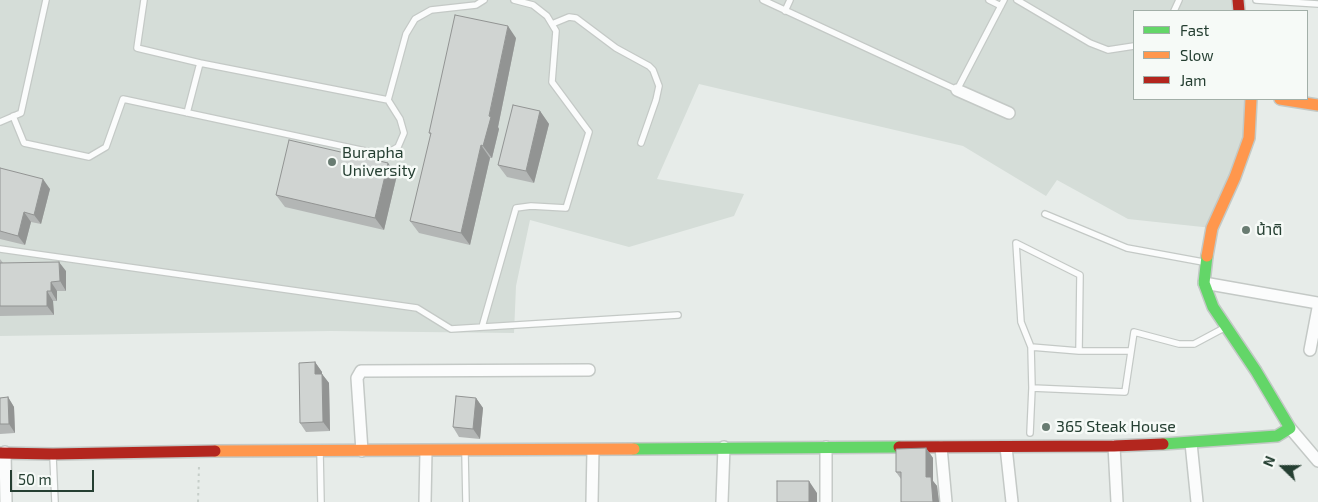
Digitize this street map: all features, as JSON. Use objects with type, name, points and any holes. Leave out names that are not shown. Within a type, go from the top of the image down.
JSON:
[{"type":"street","points":[[957,90],[1009,114]]},
{"type":"street","points":[[1251,100],[1249,138],[1235,177],[1212,228],[1205,262],[1204,283],[1213,307],[1290,428],[1318,461]]},
{"type":"street","points":[[1285,100],[1318,106]]},
{"type":"street","points":[[1204,283],[1318,303]]},
{"type":"street","points":[[1310,350],[1318,308]]},
{"type":"street","points":[[362,451],[357,378],[361,372],[589,370]]},
{"type":"street","points":[[6,502],[2,453],[1114,446],[1191,443],[1278,436],[1290,428]]},
{"type":"street","points":[[1191,443],[1196,502]]},
{"type":"street","points":[[1114,446],[1117,502]]},
{"type":"street","points":[[722,502],[724,447]]},
{"type":"street","points":[[826,447],[826,502]]},
{"type":"street","points":[[941,447],[946,502]]},
{"type":"street","points":[[1006,447],[1012,502]]},
{"type":"street","points":[[424,502],[426,450]]},
{"type":"street","points":[[592,502],[593,450]]},
{"type":"lane","points":[[0,122],[21,113],[46,0]]},
{"type":"lane","points":[[13,116],[24,143],[89,157],[106,148],[123,99],[384,155],[398,148],[404,134],[400,119],[388,100],[200,63],[137,48],[144,0]]},
{"type":"lane","points":[[388,100],[406,34],[415,18],[431,10],[476,5],[484,0]]},
{"type":"lane","points":[[482,327],[516,208],[531,206],[566,208],[589,132],[552,82],[556,31],[547,16],[532,5],[514,0]]},
{"type":"lane","points":[[763,0],[957,90],[1003,3],[989,0]]},
{"type":"lane","points":[[785,11],[790,0]]},
{"type":"lane","points":[[1017,0],[1090,43],[1108,50],[1133,46]]},
{"type":"lane","points":[[1256,0],[1318,4]]},
{"type":"lane","points":[[552,24],[569,17],[576,18],[616,48],[653,70],[658,86],[656,100],[641,143]]},
{"type":"lane","points":[[186,113],[200,63]]},
{"type":"lane","points":[[1045,214],[1127,248],[1205,262]]},
{"type":"lane","points":[[1030,433],[1031,348],[1021,322],[1016,243],[1080,275],[1079,351]]},
{"type":"lane","points":[[0,249],[417,308],[451,329],[678,316]]},
{"type":"lane","points":[[1032,388],[1125,392],[1134,332],[1179,344],[1194,344],[1226,327]]},
{"type":"lane","points":[[1031,348],[1079,351],[1131,351]]},
{"type":"lane","points":[[464,450],[466,502]]},
{"type":"lane","points":[[320,451],[321,502]]},
{"type":"lane","points":[[53,454],[55,502]]},
{"type":"path","points":[[198,502],[199,451]]},
{"type":"shaded area","name":"Burapha University","points":[[0,0],[1238,0],[1239,10],[1133,10],[1133,100],[1251,100],[1249,138],[1212,228],[1128,219],[1057,180],[1046,196],[963,146],[699,84],[657,179],[744,194],[734,216],[629,247],[530,220],[516,286],[514,333],[331,331],[0,336]]},
{"type":"building","points":[[455,15],[508,26],[489,116],[491,117],[483,146],[481,145],[461,233],[410,221],[431,133],[429,133]]},
{"type":"building","points":[[513,105],[540,111],[526,171],[498,165]]},
{"type":"building","points":[[289,140],[388,163],[375,218],[276,195]]},
{"type":"building","points":[[0,168],[43,179],[34,215],[24,212],[18,236],[0,231]]},
{"type":"building","points":[[59,262],[60,281],[51,282],[51,291],[47,291],[47,306],[0,306],[0,263]]},
{"type":"building","points":[[315,362],[315,374],[322,374],[323,422],[300,423],[299,363]]},
{"type":"building","points":[[456,396],[476,398],[473,429],[453,427]]},
{"type":"building","points":[[8,397],[9,424],[0,424],[0,398]]},
{"type":"building","points":[[926,448],[926,477],[931,477],[933,502],[901,502],[901,472],[896,472],[896,449]]},
{"type":"building","points":[[777,481],[809,481],[809,502],[777,502]]},
{"type":"traffic: fast","points":[[1163,444],[1277,436],[1290,428],[1256,371],[1213,307],[1204,283],[1207,256]]},
{"type":"traffic: fast","points":[[634,449],[899,447]]},
{"type":"traffic: slow","points":[[1207,256],[1212,228],[1235,177],[1249,138],[1251,100]]},
{"type":"traffic: slow","points":[[1286,100],[1318,105]]},
{"type":"traffic: slow","points":[[215,451],[634,449]]},
{"type":"traffic: jam","points":[[1238,0],[1239,10]]},
{"type":"traffic: jam","points":[[899,447],[1163,444]]},
{"type":"traffic: jam","points":[[0,453],[215,451]]},
{"type":"place","name":"Burapha University","points":[[332,162]]},
{"type":"place","name":"น้าติ","points":[[1246,230]]},
{"type":"place","name":"365 Steak House","points":[[1046,427]]}]
